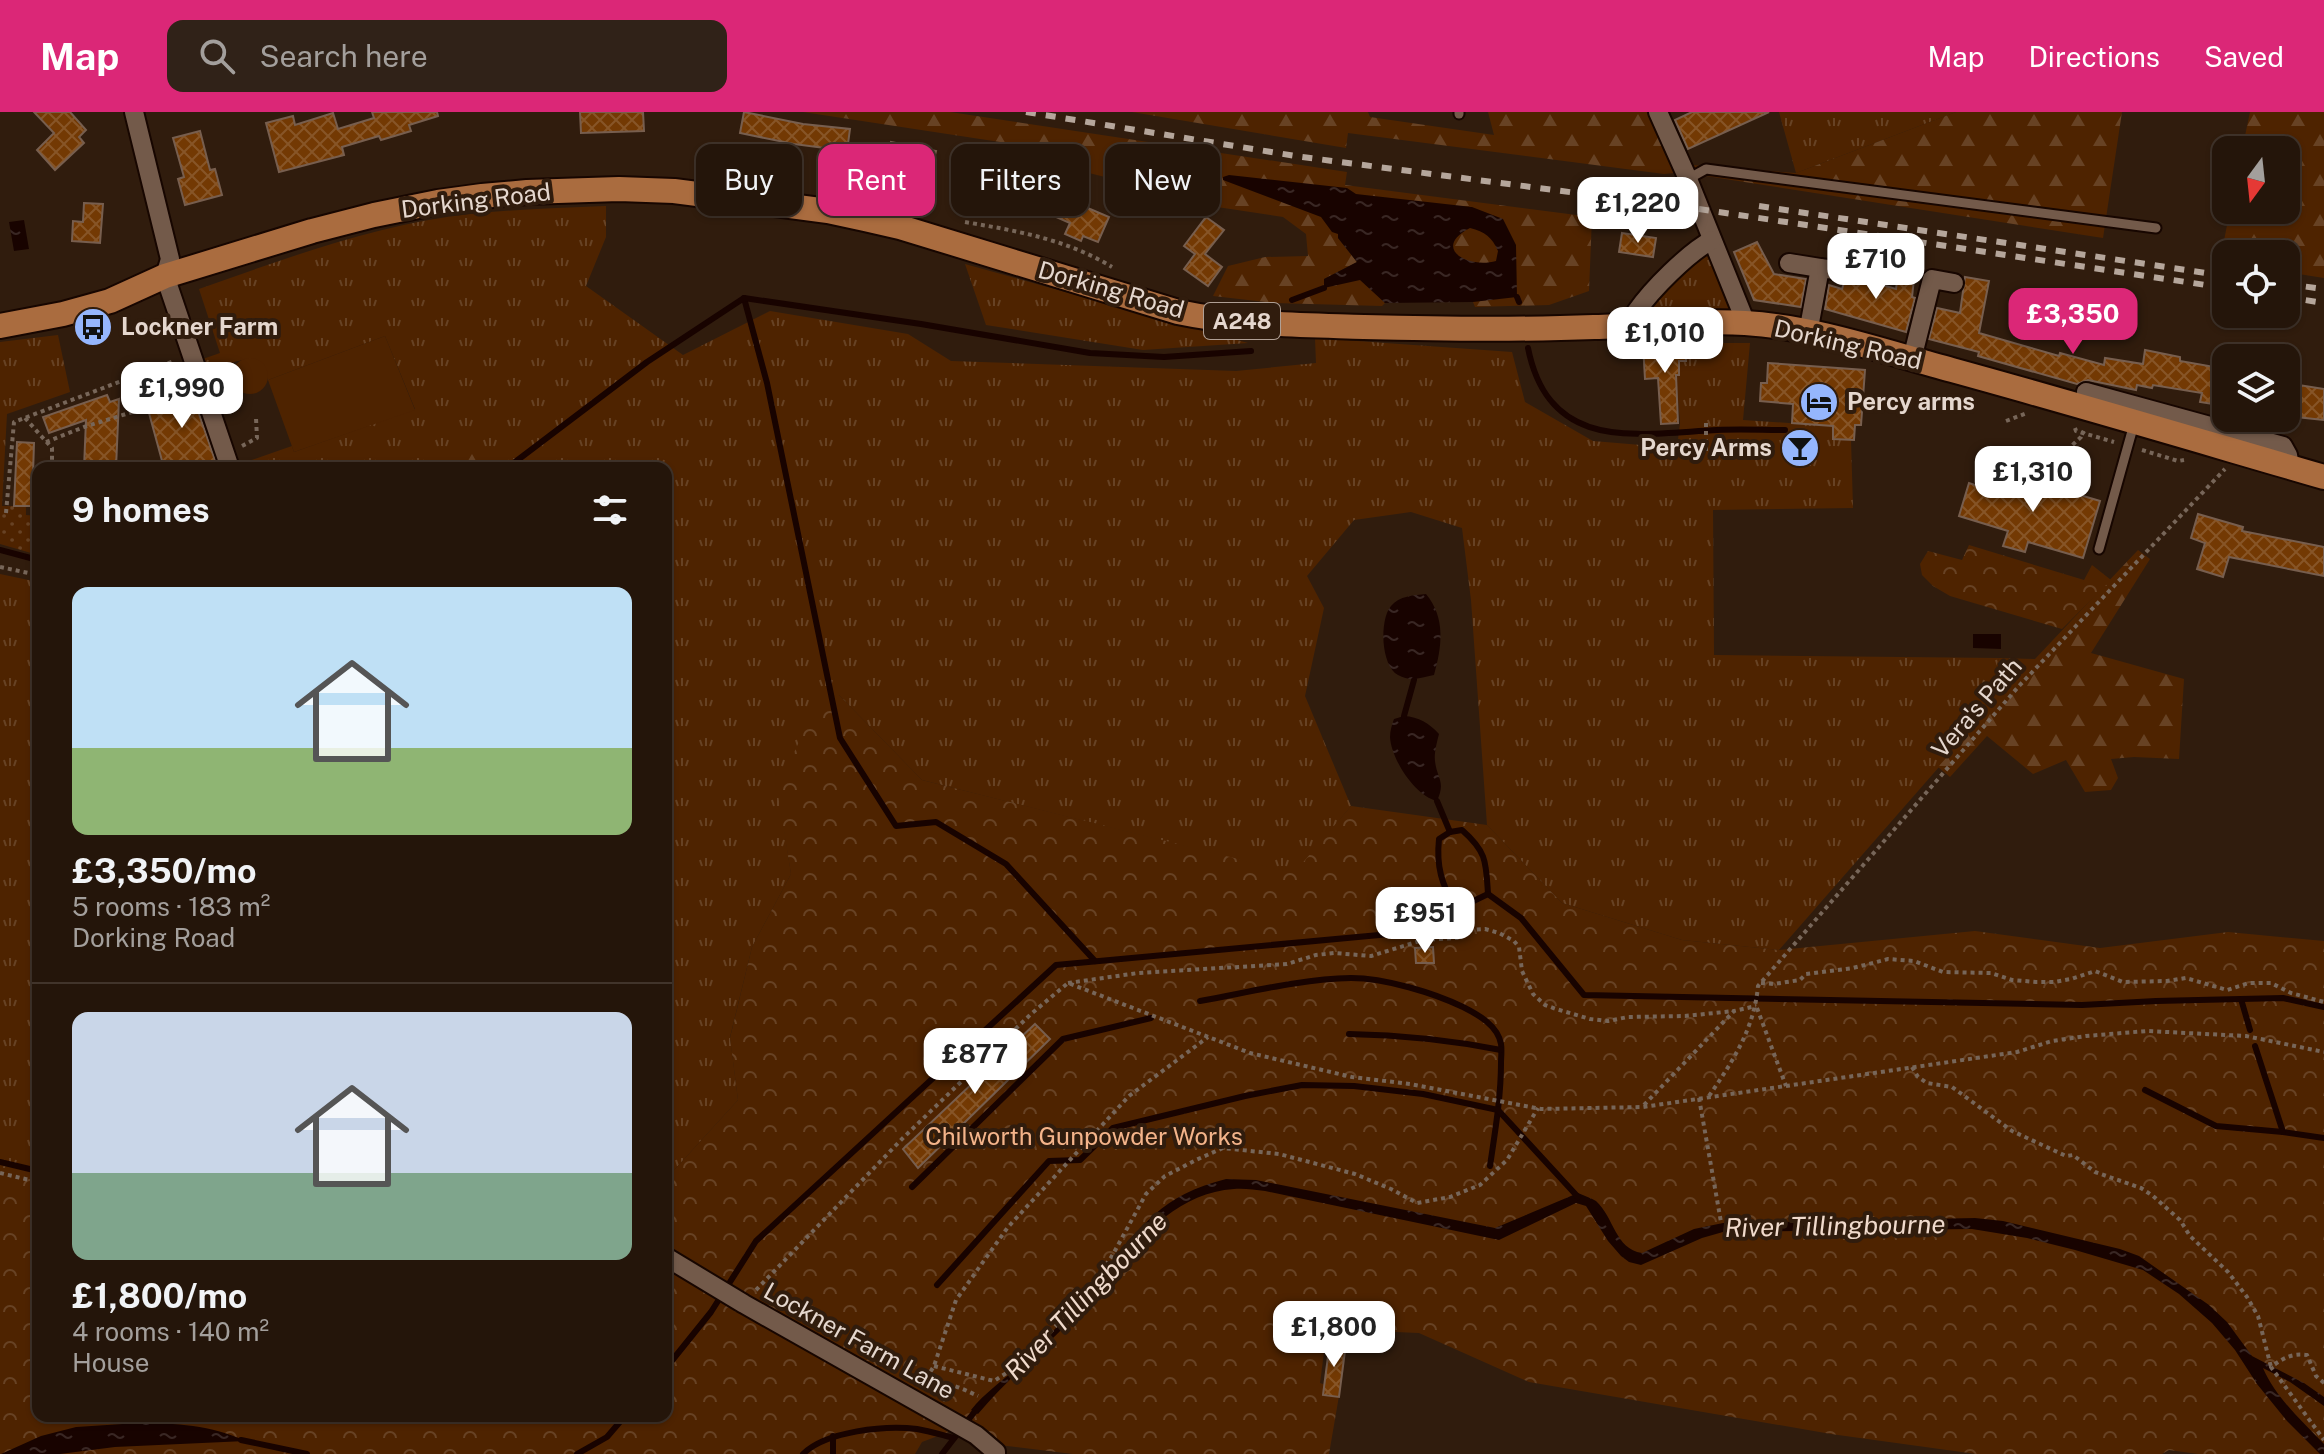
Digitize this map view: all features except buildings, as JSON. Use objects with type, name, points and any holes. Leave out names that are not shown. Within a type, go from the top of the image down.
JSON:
[{"type":"main road","name":"Dorking Road","points":[[0,326],[110,301],[167,270],[312,231],[438,202],[527,192],[619,189],[686,193],[828,211],[900,227],[1178,312],[1216,319],[1446,329],[1746,323],[1808,333],[2088,400],[2135,421],[2172,424],[2324,477]]},
{"type":"street","points":[[134,112],[170,259],[167,270],[191,354],[228,461]]},
{"type":"street","points":[[1658,112],[1746,323]]},
{"type":"street","points":[[1637,326],[1636,312],[1642,303],[1689,256],[1712,240]]},
{"type":"street","points":[[1789,263],[1843,271]]},
{"type":"street","points":[[1808,333],[1820,268]]},
{"type":"street","points":[[1912,359],[1926,278],[1954,283]]},
{"type":"street","points":[[2088,400],[2172,424]]},
{"type":"street","name":"Lockner Farm Lane","points":[[672,1261],[951,1420],[976,1435],[996,1453]]},
{"type":"lane","points":[[1688,179],[1706,169],[2156,228]]},
{"type":"lane","points":[[2099,549],[2135,421]]},
{"type":"path","points":[[6,513],[14,422],[191,354]]},
{"type":"path","points":[[46,442],[139,410],[153,368]]},
{"type":"path","points":[[2029,500],[2037,478],[2081,437],[2088,400]]},
{"type":"path","points":[[2006,421],[2037,409]]},
{"type":"path","points":[[25,418],[52,448],[52,462]]},
{"type":"path","points":[[228,461],[257,438],[256,418]]},
{"type":"path","points":[[1706,423],[1706,454]]},
{"type":"path","name":"Vera's Path","points":[[1760,984],[2019,686],[2228,465]]},
{"type":"path","points":[[0,567],[32,574]]},
{"type":"path","points":[[744,1304],[903,1138],[1031,1014],[1068,983],[1138,973],[1287,964],[1316,955],[1353,953],[1371,956],[1423,940],[1457,938],[1471,930],[1485,929],[1499,933],[1519,947],[1522,971],[1533,994],[1545,1005],[1590,1019],[1608,1021],[1628,1017],[1685,1016],[1756,1006]]},
{"type":"path","points":[[1709,1097],[1749,1031],[1760,984],[1800,980],[1806,974],[1853,968],[1888,959],[1914,961],[1943,972],[1991,973],[2012,980],[2036,982],[2071,979],[2095,971],[2123,982],[2186,978],[2227,990],[2249,983],[2271,983],[2291,993],[2324,1002]]},
{"type":"path","points":[[1068,983],[1250,1053],[1352,1077],[1410,1084],[1538,1108],[1643,1107],[2017,1052],[2075,1037],[2147,1031],[2246,1036],[2324,1052]]},
{"type":"path","points":[[1756,1006],[1786,1086]]},
{"type":"path","points":[[1643,1107],[1734,1011]]},
{"type":"path","points":[[908,1396],[924,1382],[934,1366],[956,1300],[1008,1227],[1129,1096],[1208,1037]]},
{"type":"path","points":[[1912,1067],[1918,1077],[1927,1083],[1952,1087],[2012,1131],[2066,1156],[2073,1155],[2095,1172],[2141,1188],[2180,1220],[2190,1236],[2228,1272],[2247,1297],[2258,1316],[2271,1367],[2324,1440]]},
{"type":"path","points":[[1699,1098],[1721,1222]]},
{"type":"path","points":[[934,1366],[994,1381],[1008,1372],[1044,1339],[1088,1290],[1112,1256],[1146,1194],[1165,1176],[1223,1148],[1309,1161],[1355,1174],[1417,1203],[1450,1197],[1480,1185],[1507,1160],[1538,1108]]},
{"type":"path","points":[[0,1173],[32,1181]]},
{"type":"path","points":[[2271,1367],[2284,1357],[2307,1355],[2316,1376],[2324,1383]]},
{"type":"path","points":[[924,1382],[934,1381],[958,1387],[978,1396]]},
{"type":"green space","points":[[803,112],[950,112],[1162,144],[1105,144],[1105,177],[1089,173],[1089,144],[1013,144]]},
{"type":"green space","points":[[1132,112],[1368,112],[1370,117],[1494,135],[1488,112],[1659,112],[1685,172],[1664,174],[1348,133],[1346,148]]},
{"type":"green space","points":[[1779,112],[1956,112],[1796,173]]},
{"type":"green space","points":[[1956,112],[2122,112],[2103,238],[1706,176],[1691,165],[1796,173]]},
{"type":"green space","points":[[2250,112],[2324,112],[2324,278],[2300,274],[2300,240],[2224,240],[2227,224],[2300,224],[2300,136],[2245,136]]},
{"type":"green space","points":[[1220,153],[1347,172],[1345,185],[1592,217],[1589,291],[1549,305],[1475,307],[1473,302],[1341,223],[1338,238],[1357,262],[1324,279],[1324,287],[1360,279],[1385,303],[1382,306],[1274,303],[1213,296],[1228,266],[1265,257],[1308,256],[1306,234],[1283,217],[1220,207]]},
{"type":"green space","points":[[606,206],[606,237],[586,286],[683,355],[770,311],[908,334],[951,361],[1236,371],[1316,363],[1315,338],[1512,352],[1525,402],[1593,441],[1677,448],[1680,423],[1676,375],[1679,375],[1679,361],[1686,361],[1685,343],[1750,343],[1743,420],[1833,426],[1833,439],[1851,440],[1853,508],[1713,510],[1714,655],[1999,658],[1981,719],[1779,950],[1682,940],[1562,903],[1487,825],[1471,600],[1462,528],[1411,512],[1354,520],[1307,576],[1324,608],[1305,696],[1351,806],[1295,874],[922,780],[839,695],[778,789],[791,874],[752,947],[730,1037],[738,1100],[672,1172],[672,462],[246,462],[292,446],[294,452],[415,409],[385,336],[268,380],[259,363],[251,360],[234,362],[205,373],[200,360],[220,353],[199,289],[367,234],[436,219]]},
{"type":"green space","points":[[1704,245],[1746,323],[1637,326],[1642,302]]},
{"type":"green space","points":[[965,264],[1248,343],[1143,350],[986,325]]},
{"type":"green space","points":[[58,335],[70,392],[7,414],[3,487],[0,487],[0,342]]},
{"type":"green space","points":[[385,336],[415,410],[294,452],[268,380]]},
{"type":"green space","points":[[250,358],[262,364],[268,376],[262,388],[250,394],[238,388],[232,376],[238,364]]},
{"type":"green space","points":[[475,442],[494,462],[440,462]]},
{"type":"green space","points":[[0,487],[3,487],[2,506],[26,506],[26,515],[32,516],[32,553],[0,544]]},
{"type":"green space","points":[[1969,545],[2084,580],[2092,565],[2111,580],[2062,629],[1950,596],[1922,575],[1920,564],[1928,551],[1962,560]]},
{"type":"green space","points":[[2138,550],[2150,559],[2091,653],[2184,679],[2179,759],[2111,759],[2118,778],[2111,790],[2085,792],[2066,760],[2033,774],[1987,736],[1950,777],[1938,767],[1981,719],[1999,658],[2035,659]]},
{"type":"green space","points":[[0,574],[32,581],[32,1346],[0,1340]]},
{"type":"green space","name":"Chilworth Gunpowder Works","points":[[839,695],[922,780],[1294,873],[1351,806],[1487,825],[1562,903],[1682,940],[1779,950],[1975,931],[2100,948],[2228,932],[2324,941],[2324,1454],[2198,1454],[2169,1450],[2162,1454],[1976,1454],[1831,1434],[1529,1382],[1419,1333],[1327,1329],[1320,1383],[1340,1390],[1329,1454],[1073,1454],[999,1445],[979,1426],[960,1420],[951,1431],[922,1442],[915,1454],[0,1454],[0,1165],[32,1173],[32,1422],[672,1422],[672,1172],[738,1100],[730,1038],[752,947],[791,874],[777,789],[820,697]]},
{"type":"water","points":[[1229,175],[1347,188],[1356,194],[1472,207],[1503,219],[1516,245],[1517,297],[1473,302],[1385,303],[1360,280],[1324,288],[1324,279],[1357,262],[1338,234],[1332,232],[1321,217],[1223,180]],"holes":[[[1470,228],[1493,242],[1498,251],[1496,261],[1475,262],[1458,255],[1454,243],[1459,235]]]},
{"type":"water","points":[[24,220],[29,249],[14,251],[9,222]]},
{"type":"water","points":[[1426,594],[1439,623],[1437,664],[1434,675],[1407,678],[1392,670],[1388,662],[1383,632],[1385,621],[1391,606],[1398,600]]},
{"type":"water","points":[[1973,634],[2001,634],[2001,649],[1973,648]]},
{"type":"water","points":[[1404,716],[1423,721],[1439,734],[1435,758],[1441,784],[1437,801],[1413,784],[1391,746],[1394,719]]},
{"type":"water","points":[[1226,1179],[1256,1180],[1495,1228],[1578,1193],[1596,1201],[1620,1239],[1642,1253],[1694,1229],[1723,1223],[1975,1218],[2003,1221],[2120,1249],[2139,1256],[2209,1305],[2227,1322],[2252,1356],[2324,1397],[2324,1406],[2263,1368],[2282,1399],[2324,1444],[2324,1454],[2320,1454],[2287,1421],[2235,1350],[2212,1323],[2179,1294],[2143,1270],[2027,1238],[1972,1229],[1723,1232],[1641,1265],[1621,1256],[1586,1206],[1576,1203],[1499,1240],[1265,1191],[1242,1189],[1208,1194],[1184,1204],[1162,1219],[1124,1257],[1072,1319],[978,1414],[971,1410],[1030,1356],[1151,1218],[1182,1195]]},
{"type":"water","points":[[138,1423],[193,1426],[220,1431],[246,1441],[115,1447],[60,1454],[1,1454],[41,1436],[76,1427]]},
{"type":"waterway","points":[[1292,300],[1324,288]]},
{"type":"waterway","points":[[1517,297],[1519,302]]},
{"type":"waterway","points":[[744,298],[767,383],[840,738],[896,826],[936,822],[1006,864],[1095,961]]},
{"type":"waterway","points":[[515,462],[647,362],[744,298],[1090,353],[1164,357],[1251,351]]},
{"type":"waterway","points":[[1528,348],[1539,382],[1555,406],[1576,421],[1600,430],[1656,434],[1785,430]]},
{"type":"waterway","points":[[0,550],[32,558]]},
{"type":"waterway","points":[[1404,716],[1414,680]]},
{"type":"waterway","points":[[1437,801],[1450,832],[1462,830],[1481,851],[1488,894]]},
{"type":"waterway","points":[[1450,832],[1439,839],[1438,859],[1443,883],[1455,909]]},
{"type":"waterway","name":"River Tillingbourne","points":[[672,1361],[711,1312],[756,1241],[1056,965],[1390,934],[1424,925],[1488,894],[1521,918],[1584,995],[2082,1005],[2283,998],[2324,1007]]},
{"type":"waterway","points":[[1200,1001],[1294,983],[1351,978],[1409,987],[1475,1014],[1492,1026],[1501,1046],[1499,1102],[1490,1166]]},
{"type":"waterway","name":"River Tillingbourne","points":[[2241,999],[2250,1030]]},
{"type":"waterway","points":[[912,1187],[1063,1039],[1151,1018]]},
{"type":"waterway","points":[[1349,1034],[1425,1039],[1501,1050]]},
{"type":"waterway","name":"River Tillingbourne","points":[[2255,1046],[2283,1132],[2324,1138]]},
{"type":"waterway","points":[[937,1285],[1049,1161],[1080,1160],[1113,1128],[1302,1085],[1354,1086],[1423,1094],[1498,1110],[1578,1197]]},
{"type":"waterway","points":[[2145,1090],[2216,1126],[2283,1132]]},
{"type":"waterway","points":[[0,1162],[32,1170]]},
{"type":"waterway","name":"River Tillingbourne","points":[[942,1454],[979,1406]]},
{"type":"waterway","points":[[577,1454],[607,1437],[620,1422]]},
{"type":"waterway","points":[[803,1454],[826,1440],[873,1429],[917,1429],[954,1438]]},
{"type":"waterway","points":[[833,1436],[833,1454]]},
{"type":"waterway","points":[[241,1440],[307,1454]]},
{"type":"railway","points":[[1026,112],[1302,157],[1699,209],[2212,286]]},
{"type":"railway","points":[[1759,206],[2212,274]]},
{"type":"railway","points":[[2300,286],[2324,289]]},
{"type":"railway","points":[[2300,299],[2324,303]]},
{"type":"place","name":"Lockner Farm","points":[[93,327]]},
{"type":"place","name":"Percy arms","points":[[1819,402]]},
{"type":"place","name":"Percy Arms","points":[[1800,448]]}]
